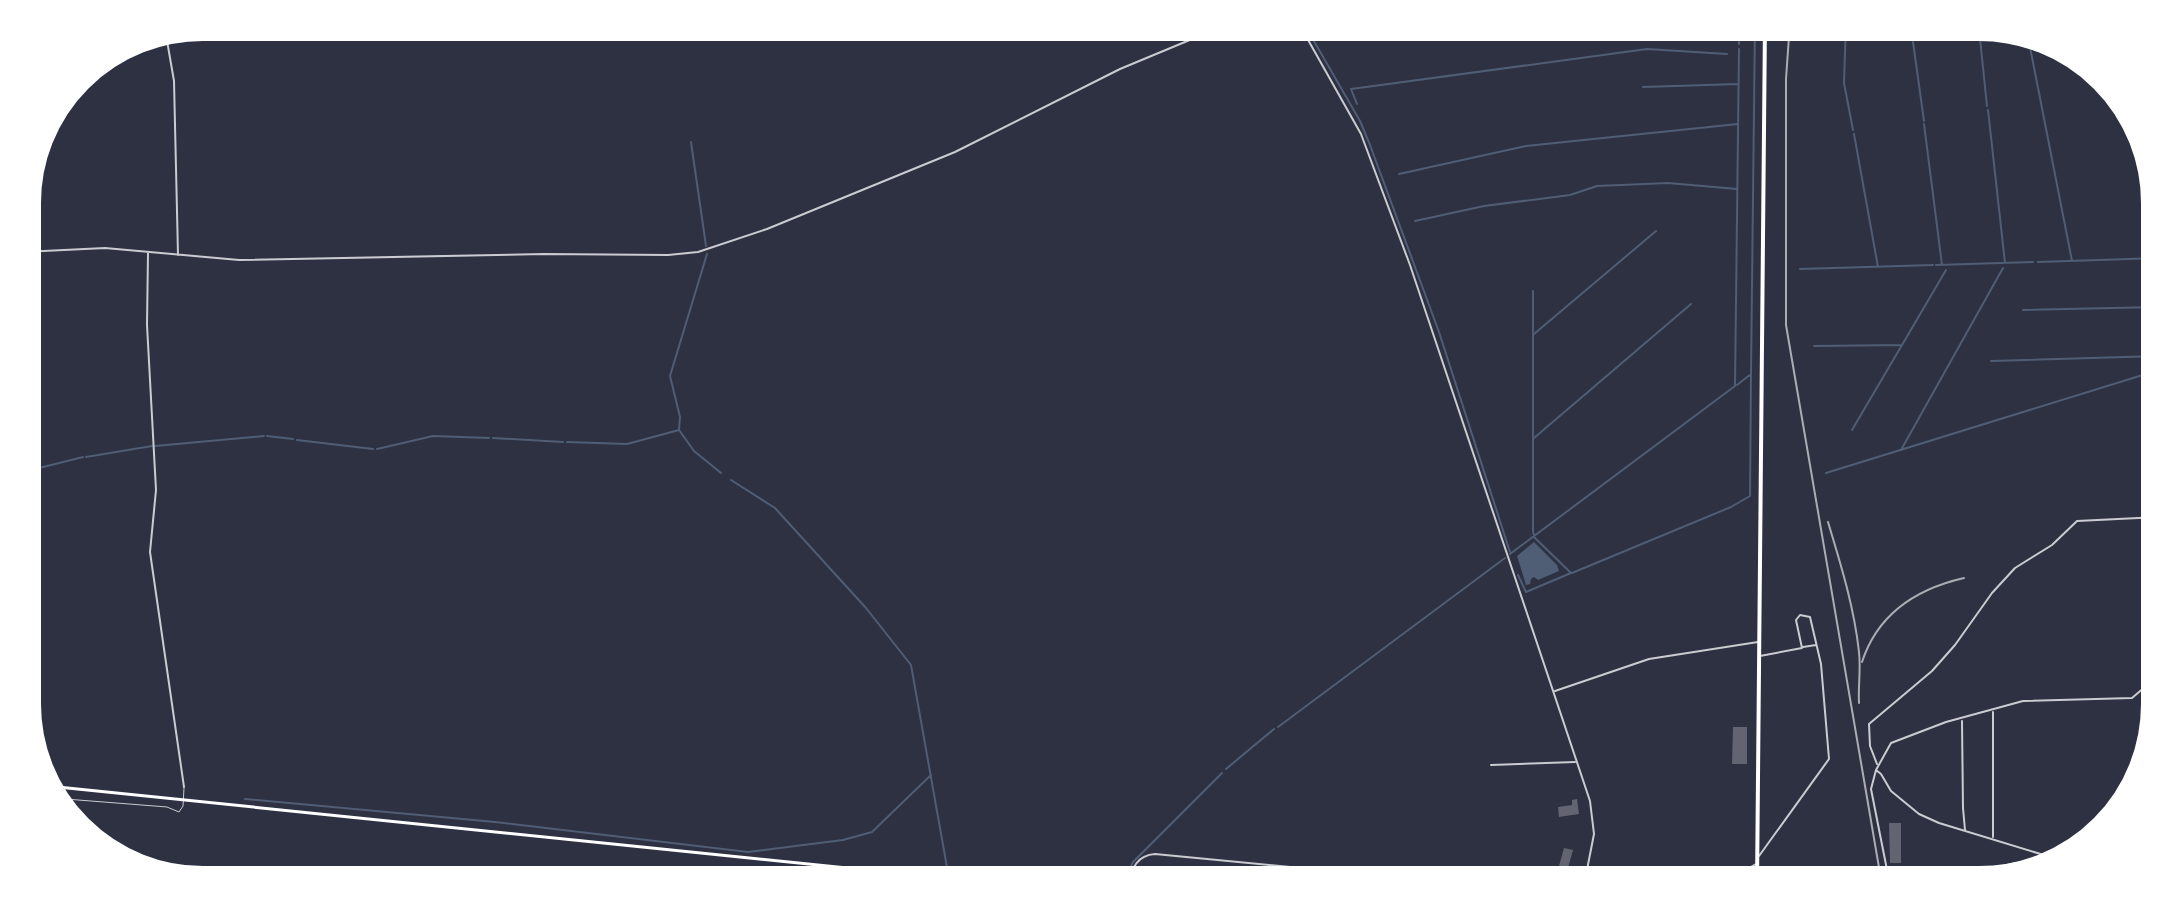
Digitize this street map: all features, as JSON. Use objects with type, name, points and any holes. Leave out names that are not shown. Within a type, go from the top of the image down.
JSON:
[{"type":"main road","points":[[1757,871],[1765,36]]},
{"type":"main road","points":[[58,787],[876,871]]},
{"type":"street","points":[[36,251],[96,248],[239,260],[544,254],[668,255],[706,251],[955,152],[1120,69],[1199,36]]},
{"type":"street","points":[[1306,36],[1361,134],[1432,329],[1594,820],[1587,871]]},
{"type":"street","points":[[167,40],[174,88],[178,255]]},
{"type":"street","points":[[148,252],[148,338],[156,490],[150,552],[184,787]]},
{"type":"street","points":[[1878,765],[1870,746],[1869,724],[1932,671],[1992,593],[2019,565],[2052,545],[2077,521],[2146,518]]},
{"type":"street","points":[[1757,857],[1829,759],[1821,664],[1811,619],[1804,614],[1796,620],[1802,648]]},
{"type":"street","points":[[1553,692],[1645,660],[1759,642]]},
{"type":"street","points":[[1759,656],[1816,645]]},
{"type":"street","points":[[1887,871],[1871,794],[1878,765],[1894,742],[2032,700],[2132,698],[2146,686]]},
{"type":"street","points":[[1993,710],[1993,840]]},
{"type":"street","points":[[1962,719],[1965,831]]},
{"type":"street","points":[[1491,765],[1576,761]]},
{"type":"street","points":[[1876,770],[1891,791],[1912,810],[1932,821],[2047,856]]},
{"type":"street","points":[[1132,871],[1145,855],[1155,854],[1331,871]]},
{"type":"street","points":[[1975,871],[2047,856]]},
{"type":"street","points":[[1741,871],[1757,864]]},
{"type":"lane","points":[[66,799],[167,807],[176,812],[183,809],[184,787]]},
{"type":"water","points":[[1534,542],[1557,565],[1559,571],[1538,580],[1534,577],[1526,585],[1517,556]]},
{"type":"building","points":[[1733,727],[1747,727],[1747,764],[1732,764]]},
{"type":"building","points":[[1577,799],[1579,814],[1559,817],[1558,807],[1572,805],[1572,800]]},
{"type":"building","points":[[1889,823],[1901,823],[1901,863],[1890,863]]},
{"type":"building","points":[[1564,848],[1573,850],[1568,868],[1559,866]]},
{"type":"waterway","points":[[1311,36],[1360,121],[1370,145],[1439,332],[1510,552]]},
{"type":"waterway","points":[[1739,36],[1739,44]]},
{"type":"waterway","points":[[1751,374],[1755,36]]},
{"type":"waterway","points":[[1846,36],[1844,83],[1853,130]]},
{"type":"waterway","points":[[1980,36],[1987,106]]},
{"type":"waterway","points":[[1913,42],[1924,121]]},
{"type":"waterway","points":[[2029,44],[2072,261]]},
{"type":"waterway","points":[[1357,104],[1351,89],[1647,49],[1727,54]]},
{"type":"waterway","points":[[1510,554],[1735,386],[1739,49]]},
{"type":"waterway","points":[[1643,87],[1738,84]]},
{"type":"waterway","points":[[1988,110],[2005,263]]},
{"type":"waterway","points":[[1399,174],[1526,146],[1738,124]]},
{"type":"waterway","points":[[1924,124],[1942,265]]},
{"type":"waterway","points":[[1854,134],[1878,267]]},
{"type":"waterway","points":[[691,142],[706,246]]},
{"type":"waterway","points":[[1415,221],[1484,206],[1570,195],[1597,186],[1668,183],[1737,189]]},
{"type":"waterway","points":[[1534,334],[1656,231]]},
{"type":"waterway","points":[[679,430],[680,417],[670,376],[707,254]]},
{"type":"waterway","points":[[2038,262],[2146,258]]},
{"type":"waterway","points":[[1936,265],[2033,262]]},
{"type":"waterway","points":[[1800,269],[1933,265]]},
{"type":"waterway","points":[[1901,450],[2003,268]]},
{"type":"waterway","points":[[1814,346],[1902,345],[1946,270]]},
{"type":"waterway","points":[[1518,575],[1526,592],[1571,573],[1535,538],[1533,532],[1533,291]]},
{"type":"waterway","points":[[1534,438],[1691,304]]},
{"type":"waterway","points":[[2023,310],[2146,307]]},
{"type":"waterway","points":[[1852,430],[1902,345]]},
{"type":"waterway","points":[[1991,361],[2146,356]]},
{"type":"waterway","points":[[1572,573],[1731,507],[1750,496],[1751,374],[1737,385]]},
{"type":"waterway","points":[[1826,473],[2146,374]]},
{"type":"waterway","points":[[567,442],[627,444],[679,430],[694,451],[721,473]]},
{"type":"waterway","points":[[155,446],[264,436]]},
{"type":"waterway","points":[[267,436],[293,439]]},
{"type":"waterway","points":[[377,449],[433,436],[489,438]]},
{"type":"waterway","points":[[493,438],[563,442]]},
{"type":"waterway","points":[[297,440],[373,449]]},
{"type":"waterway","points":[[86,457],[152,446]]},
{"type":"waterway","points":[[36,469],[83,457]]},
{"type":"waterway","points":[[731,480],[775,508],[866,608],[911,665],[948,871]]},
{"type":"waterway","points":[[1278,727],[1505,558]]},
{"type":"waterway","points":[[1226,769],[1274,729]]},
{"type":"waterway","points":[[1129,871],[1133,862],[1222,773]]},
{"type":"waterway","points":[[245,799],[495,822],[748,852],[843,840],[872,832],[931,775]]},
{"type":"railway","points":[[1789,36],[1786,79],[1786,325],[1880,871]]},
{"type":"railway","points":[[1828,522],[1857,635],[1859,703]]},
{"type":"railway","points":[[1862,662],[1878,630],[1901,606],[1930,589],[1964,578]]}]
